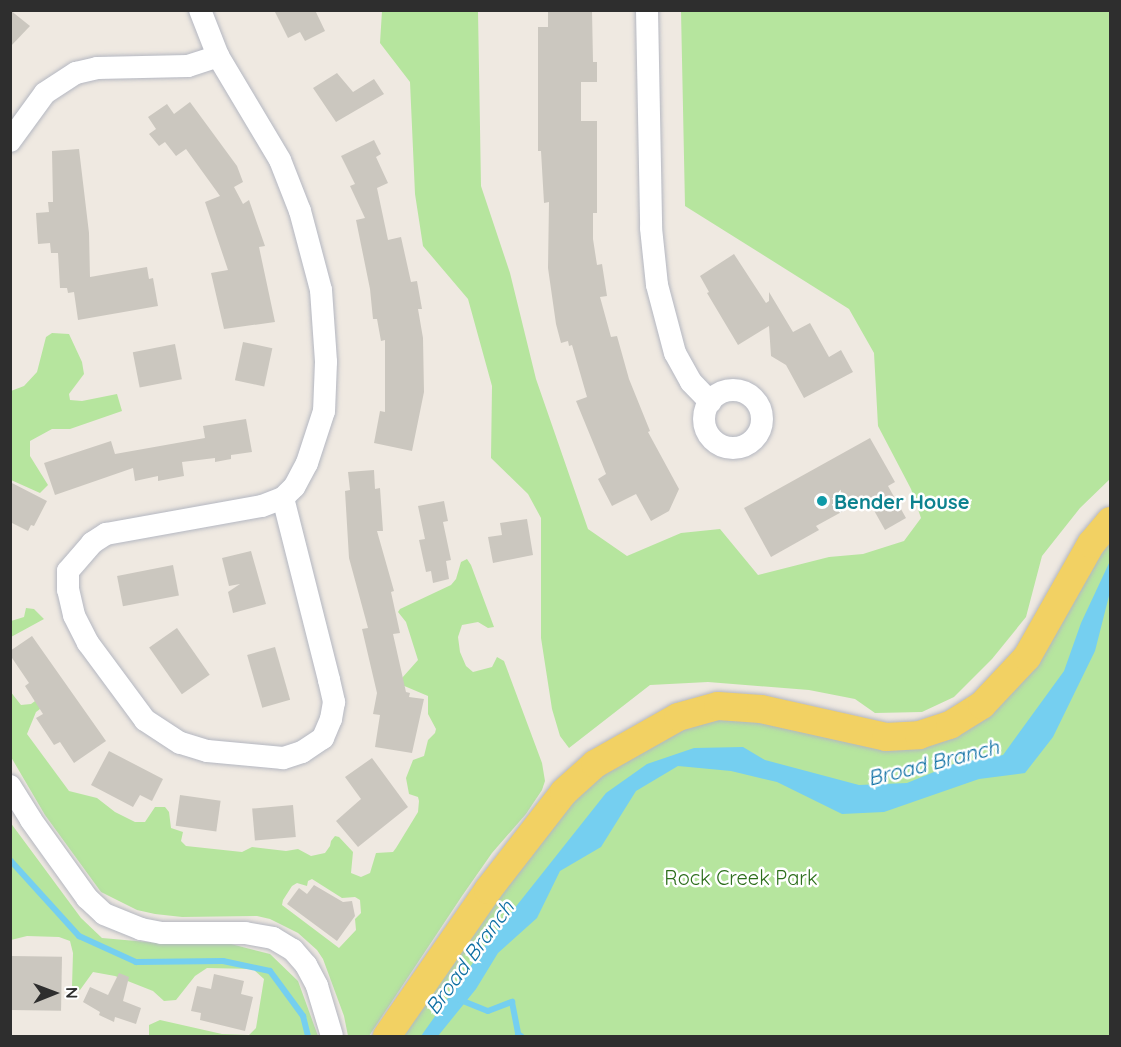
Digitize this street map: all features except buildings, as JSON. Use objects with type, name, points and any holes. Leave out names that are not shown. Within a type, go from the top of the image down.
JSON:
[{"type":"main road","points":[[387,1036],[488,890],[564,792],[595,764],[678,717],[718,706],[761,709],[855,732],[886,737],[919,735],[950,724],[987,700],[1027,657],[1091,544],[1110,521]]},
{"type":"street","points":[[200,10],[218,56],[280,160],[305,228],[321,290],[326,362],[324,411],[308,463],[294,488],[284,498],[262,506],[106,534],[92,543],[68,571],[68,590],[74,615],[88,643],[145,720],[180,743],[207,751],[283,758],[302,752],[323,738],[332,719],[334,702],[284,498]]},
{"type":"street","points":[[647,10],[651,228],[657,285],[675,352],[691,382],[710,402]]},
{"type":"street","points":[[10,141],[40,98],[69,76],[97,68],[188,66],[218,56]]},
{"type":"street","points":[[10,786],[31,820],[87,898],[104,914],[141,929],[162,933],[245,933],[273,938],[293,950],[306,965],[317,986],[332,1036]]},
{"type":"green space","points":[[382,11],[478,11],[481,186],[510,273],[536,379],[588,529],[627,556],[681,533],[720,529],[758,575],[829,557],[863,554],[904,541],[921,518],[911,489],[878,426],[874,353],[849,309],[685,206],[681,11],[1110,11],[1110,479],[1080,508],[1042,556],[1026,617],[992,659],[954,697],[922,712],[875,713],[855,699],[809,690],[708,682],[650,685],[569,748],[560,736],[552,709],[541,638],[541,518],[528,494],[491,458],[492,386],[468,299],[423,246],[415,194],[410,82],[380,43]]},
{"type":"green space","points":[[52,333],[69,334],[82,362],[84,374],[69,394],[70,400],[82,401],[117,394],[122,411],[70,429],[52,429],[30,441],[30,456],[48,485],[40,493],[11,480],[11,391],[24,386],[37,372],[46,337]]},
{"type":"green space","name":"Rock Creek Park","points":[[1110,535],[1110,1036],[400,1036],[472,923],[587,784],[676,728],[750,713],[823,737],[991,709]]},
{"type":"green space","points":[[467,559],[471,565],[494,627],[488,628],[478,622],[462,625],[458,637],[460,652],[466,666],[473,672],[492,667],[497,657],[504,661],[542,763],[545,781],[542,790],[526,814],[492,853],[369,1036],[348,1036],[344,1016],[323,959],[317,950],[298,933],[270,919],[257,916],[182,917],[155,914],[137,910],[101,892],[45,815],[11,757],[10,691],[21,705],[31,704],[54,687],[60,694],[36,712],[27,734],[69,791],[97,798],[115,812],[135,822],[145,822],[155,807],[165,807],[169,812],[171,828],[183,832],[181,841],[186,846],[242,852],[252,847],[286,851],[298,849],[311,856],[325,853],[335,836],[339,837],[353,852],[351,873],[361,877],[370,873],[376,853],[393,852],[418,812],[418,797],[409,794],[406,778],[413,760],[424,756],[428,740],[436,729],[428,714],[428,696],[402,685],[402,678],[418,660],[406,622],[398,612],[451,585],[456,579],[461,562]],"holes":[[[312,879],[342,898],[355,897],[360,900],[361,913],[355,919],[356,930],[339,948],[282,905],[292,886],[297,883],[307,886],[308,881]]]},
{"type":"green space","points":[[26,608],[34,609],[44,619],[11,637],[11,621],[24,617]]},
{"type":"green space","points":[[10,822],[81,918],[102,938],[170,944],[231,944],[270,954],[298,981],[318,1036],[149,1035],[149,1025],[160,1020],[222,1034],[249,1035],[256,1028],[264,979],[253,969],[207,968],[195,976],[176,1000],[164,1001],[153,991],[115,976],[93,972],[80,990],[75,991],[72,986],[73,953],[70,941],[59,937],[27,936],[11,940]]},
{"type":"water","points":[[1110,561],[1110,592],[1095,651],[1053,737],[1025,773],[979,779],[884,812],[842,814],[777,782],[731,771],[678,766],[636,791],[601,847],[560,871],[537,918],[498,953],[476,989],[438,1036],[421,1036],[487,943],[606,793],[647,764],[694,748],[743,747],[765,760],[859,785],[907,783],[956,763],[1003,755],[1064,671],[1081,623]]},
{"type":"waterway","points":[[10,860],[79,936],[136,962],[223,961],[270,971],[303,1016],[308,1036]]},
{"type":"waterway","name":"Broad Branch","points":[[458,999],[488,1011],[512,1002],[518,1034],[521,1036]]},
{"type":"place","name":"Bender House","points":[[822,501]]}]
